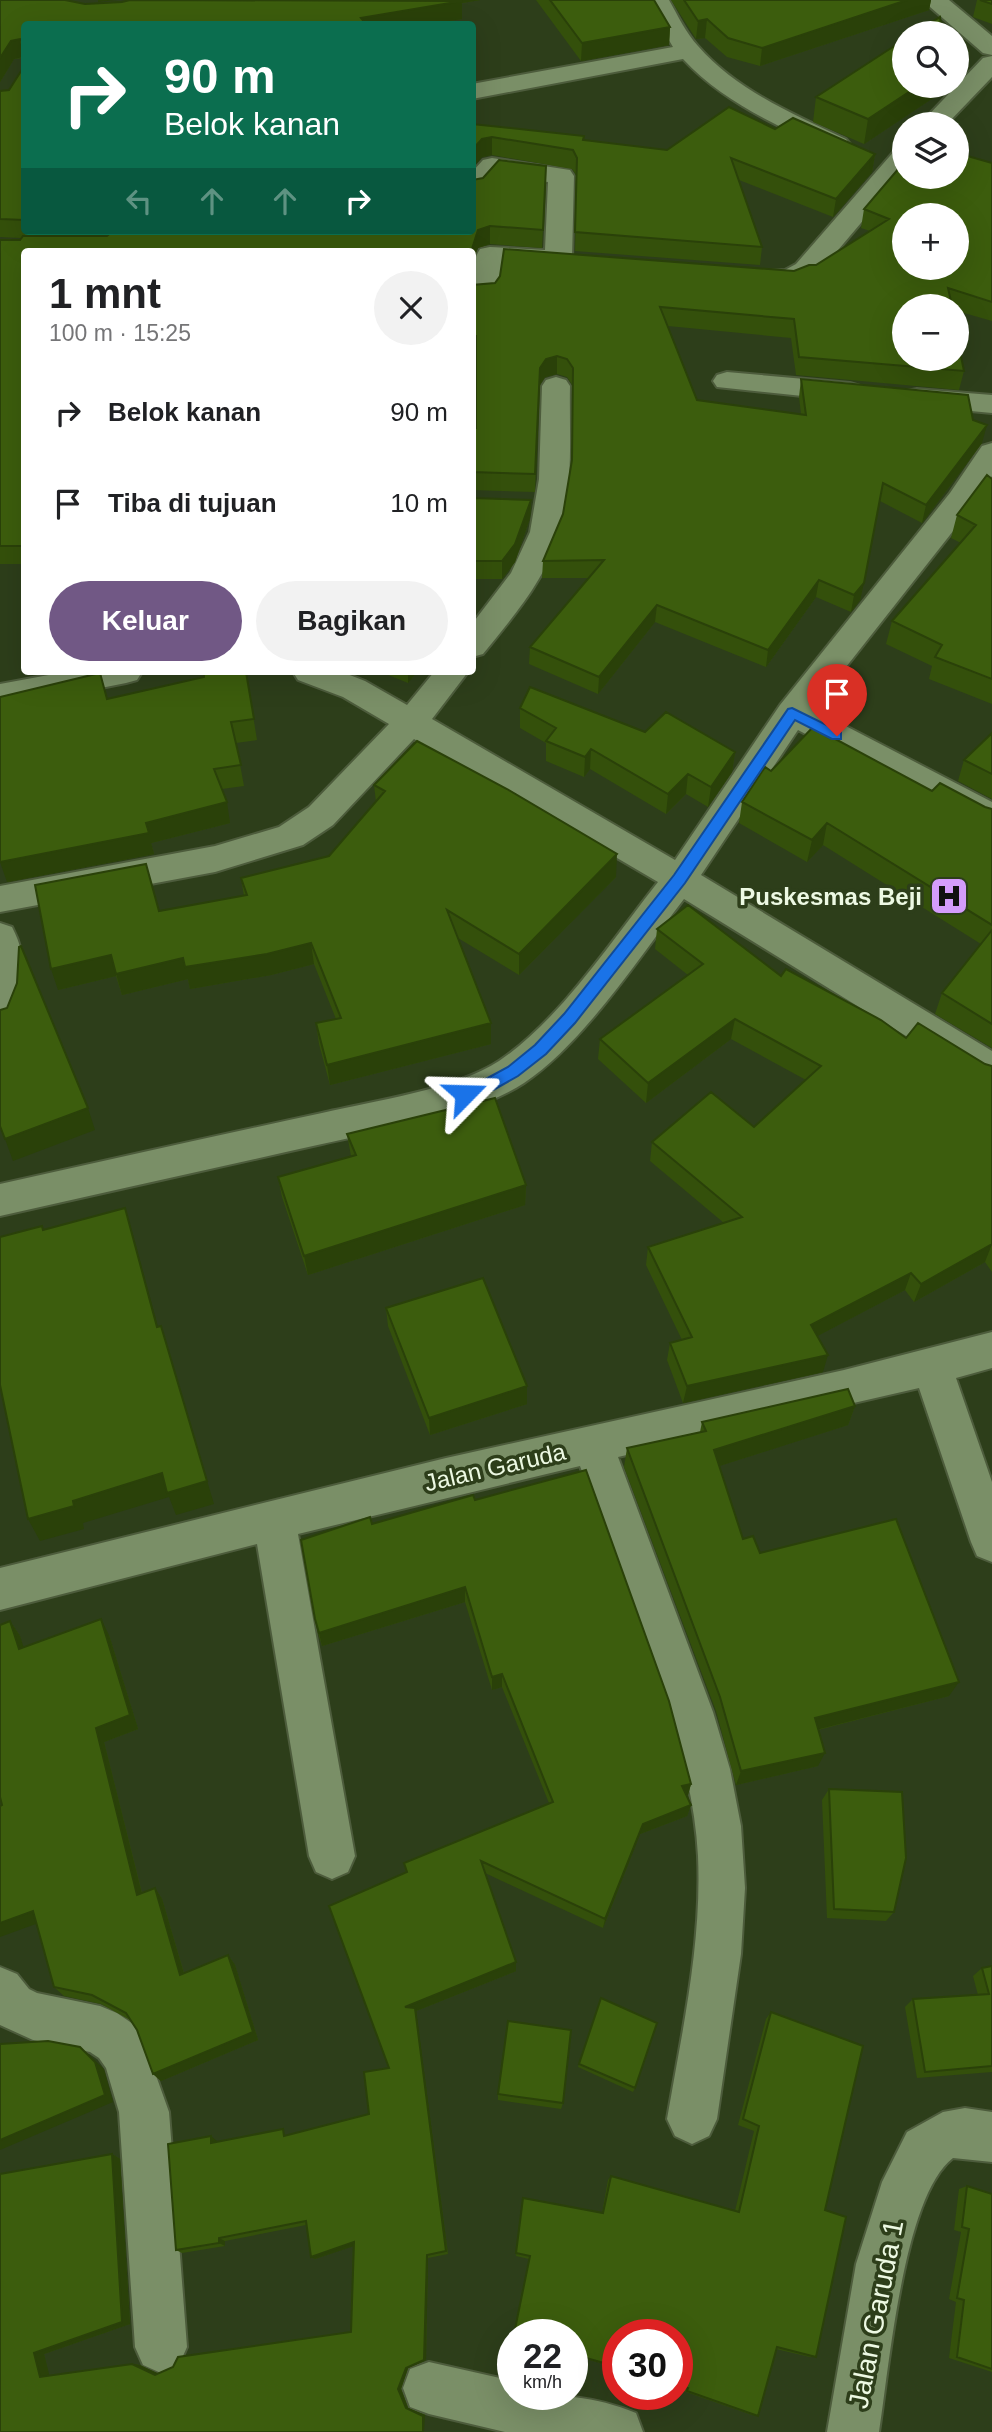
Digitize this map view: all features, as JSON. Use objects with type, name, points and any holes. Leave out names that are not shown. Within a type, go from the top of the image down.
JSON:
[{"type":"street","points":[[657,0],[689,51],[710,72],[761,105],[859,154],[892,160]]},
{"type":"street","points":[[934,0],[992,48]]},
{"type":"street","points":[[476,91],[689,51]]},
{"type":"street","points":[[945,112],[992,63]]},
{"type":"street","points":[[476,184],[492,166],[561,176],[558,259]]},
{"type":"street","points":[[738,275],[779,279],[800,276],[892,168]]},
{"type":"street","points":[[476,293],[483,294],[490,255],[586,262]]},
{"type":"street","points":[[727,381],[992,404]]},
{"type":"street","points":[[476,641],[523,577],[544,534],[538,505],[556,386]]},
{"type":"street","points":[[0,1200],[368,1118],[489,1085],[513,1071],[540,1049],[569,1019],[680,879],[792,713],[972,505],[992,453]]},
{"type":"street","points":[[0,696],[110,675]]},
{"type":"street","points":[[317,675],[354,689],[680,879],[992,1070]]},
{"type":"street","points":[[0,899],[215,859],[291,836],[321,816],[411,723],[450,675]]},
{"type":"street","points":[[792,713],[992,817]]},
{"type":"street","points":[[0,937],[7,1007],[0,1020]]},
{"type":"street","name":"Jalan Garuda","points":[[0,1589],[593,1444],[932,1368],[992,1350]]},
{"type":"street","points":[[932,1368],[992,1542]]},
{"type":"street","points":[[593,1444],[698,1736],[718,1830],[722,1892],[716,1961],[692,2119]]},
{"type":"street","points":[[274,1520],[332,1856]]},
{"type":"street","points":[[0,1991],[12,2006],[33,2016],[100,2030],[116,2041],[126,2056],[144,2112],[161,2347]]},
{"type":"street","name":"Jalan Garuda 1","points":[[853,2432],[883,2259],[900,2196],[923,2149],[940,2137],[960,2131],[992,2137]]},
{"type":"street","points":[[429,2388],[617,2432]]},
{"type":"building","points":[[0,0],[65,0],[85,4],[130,0],[462,1],[361,18],[364,21],[21,21],[21,40],[11,41],[0,58]]},
{"type":"building","points":[[550,0],[654,0],[670,27],[582,43]]},
{"type":"building","points":[[684,0],[907,0],[762,48],[728,38],[707,19],[698,21]]},
{"type":"building","points":[[892,47],[892,98],[900,98],[868,119],[816,97]]},
{"type":"building","points":[[21,71],[21,220],[0,219],[0,91],[9,90]]},
{"type":"building","points":[[729,107],[775,129],[793,118],[875,154],[836,199],[731,158],[762,247],[575,232],[577,158],[573,150],[492,137],[482,139],[476,146],[476,124],[584,136],[583,140],[667,150]]},
{"type":"building","points":[[969,156],[992,163],[992,302],[948,288],[949,294],[892,294],[892,365],[799,357],[794,319],[660,307],[697,400],[806,415],[801,379],[968,395],[973,420],[987,425],[926,505],[883,483],[864,583],[854,595],[819,580],[768,650],[657,605],[599,677],[530,647],[604,560],[543,561],[563,514],[572,460],[573,368],[567,359],[557,356],[546,359],[540,368],[535,474],[476,472],[476,285],[495,283],[500,276],[504,249],[794,271],[816,265],[889,219],[864,209],[892,176],[892,189],[969,189]]},
{"type":"building","points":[[499,160],[546,166],[543,230],[490,226],[478,230],[472,248],[21,248],[21,546],[0,546],[0,240],[20,240],[23,236],[108,235],[476,235],[476,179],[483,178]]},
{"type":"building","points":[[987,475],[992,479],[992,679],[935,657],[942,645],[892,621],[976,525],[957,515]]},
{"type":"building","points":[[476,498],[531,500],[515,544],[502,561],[476,561]]},
{"type":"building","points":[[92,675],[101,675],[107,699],[204,677],[247,675],[254,719],[231,722],[241,765],[214,769],[227,802],[146,823],[149,833],[0,862],[0,697]]},
{"type":"building","points":[[530,687],[645,732],[666,712],[735,752],[711,787],[688,774],[668,794],[591,749],[585,757],[546,741],[556,728],[520,708]]},
{"type":"building","points":[[813,727],[932,791],[940,783],[992,809],[992,925],[827,823],[812,840],[742,802],[765,767],[771,771]]},
{"type":"building","points":[[992,733],[992,774],[964,760]]},
{"type":"building","points":[[417,741],[507,789],[617,854],[519,954],[447,910],[491,1023],[327,1065],[316,1023],[341,1018],[311,943],[267,954],[185,967],[183,958],[116,974],[111,955],[51,969],[35,885],[146,864],[159,911],[247,895],[241,878],[329,856],[385,791],[374,785]]},
{"type":"building","points":[[688,905],[781,976],[786,969],[881,1020],[906,1038],[918,1023],[992,1066],[992,1244],[921,1284],[911,1273],[811,1325],[828,1355],[687,1386],[670,1343],[692,1337],[648,1247],[742,1217],[652,1142],[711,1092],[754,1127],[821,1066],[735,1019],[648,1083],[600,1039],[703,964],[657,929]]},
{"type":"building","points":[[992,930],[992,1024],[942,993]]},
{"type":"building","points":[[21,946],[88,1108],[5,1139],[0,1126],[0,1010],[7,1008],[17,983]]},
{"type":"building","points":[[495,1098],[526,1185],[304,1256],[278,1177],[356,1155],[347,1134]]},
{"type":"building","points":[[125,1208],[157,1327],[161,1326],[207,1481],[167,1493],[162,1473],[73,1501],[74,1506],[28,1519],[0,1385],[0,1237],[42,1226],[43,1230]]},
{"type":"building","points":[[483,1278],[527,1386],[429,1418],[386,1308]]},
{"type":"building","points":[[848,1389],[855,1406],[714,1450],[743,1539],[753,1536],[760,1553],[896,1519],[959,1682],[815,1718],[825,1753],[741,1771],[720,1697],[627,1448],[706,1431],[702,1422]]},
{"type":"building","points":[[586,1470],[669,1701],[691,1784],[682,1786],[691,1805],[643,1824],[605,1919],[481,1861],[516,1962],[405,2007],[415,2008],[446,2251],[427,2255],[424,2360],[406,2368],[398,2389],[406,2408],[423,2416],[423,2432],[0,2432],[0,2174],[112,2154],[122,2322],[34,2353],[40,2377],[132,2364],[155,2375],[173,2367],[178,2357],[351,2332],[354,2242],[311,2257],[306,2221],[219,2238],[219,2243],[176,2250],[168,2144],[211,2136],[211,2143],[283,2129],[284,2136],[369,2114],[364,2072],[389,2068],[329,1906],[407,1872],[404,1863],[553,1802],[502,1674],[492,1677],[465,1587],[319,1633],[301,1540],[370,1517],[372,1524],[473,1495],[475,1500]]},
{"type":"building","points":[[101,1619],[130,1715],[96,1728],[137,1895],[155,1888],[180,1975],[228,1955],[253,2032],[153,2074],[137,2030],[126,2013],[92,1995],[54,1987],[33,1911],[0,1923],[0,1625],[10,1621],[19,1649]]},
{"type":"building","points":[[829,1789],[902,1792],[906,1858],[894,1912],[834,1909]]},
{"type":"building","points":[[992,1966],[992,2066],[925,2072],[913,1999],[989,1994],[982,1968]]},
{"type":"building","points":[[601,1998],[657,2023],[635,2088],[579,2064]]},
{"type":"building","points":[[771,2012],[863,2046],[825,2210],[846,2217],[816,2357],[777,2347],[758,2416],[693,2393],[693,2319],[602,2319],[602,2362],[588,2359],[588,2319],[517,2319],[530,2256],[516,2253],[523,2198],[603,2213],[611,2176],[739,2212],[759,2126],[743,2119]]},
{"type":"building","points":[[508,2021],[571,2030],[563,2103],[498,2094]]},
{"type":"building","points":[[48,2041],[80,2047],[95,2062],[105,2095],[0,2140],[0,2044]]},
{"type":"building","points":[[967,2186],[992,2194],[992,2369],[957,2357],[964,2300],[957,2298],[969,2229],[962,2227]]},
{"type":"place","name":"Puskesmas Beji","points":[[949,896]]},
{"type":"route","points":[[465,1094],[489,1085],[513,1071],[540,1049],[569,1019],[680,879],[792,713],[837,736]]}]
